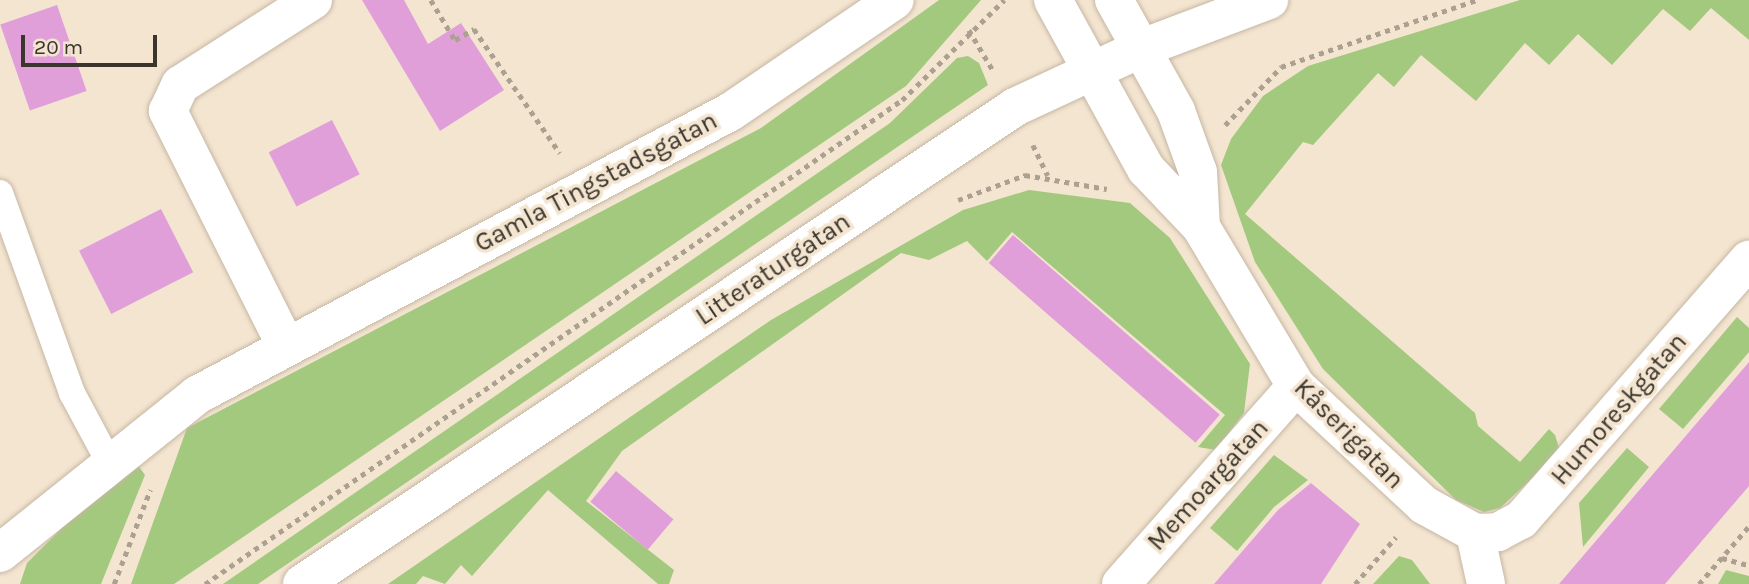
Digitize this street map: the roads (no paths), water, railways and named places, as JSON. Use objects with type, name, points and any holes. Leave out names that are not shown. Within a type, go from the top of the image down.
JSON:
[{"type":"street","points":[[285,344],[168,111],[180,85],[313,0]]},
{"type":"street","name":"Gamla Tingstadsgatan","points":[[0,553],[144,433],[285,344],[730,112],[895,0]]},
{"type":"street","name":"Kåserigatan","points":[[1053,0],[1146,169],[1200,227],[1296,386],[1424,505],[1475,533]]},
{"type":"street","name":"Kåserigatan","points":[[1114,0],[1142,48],[1198,172],[1200,227]]},
{"type":"street","name":"Litteraturgatan","points":[[302,584],[1015,107],[1142,48],[1269,0]]},
{"type":"street","name":"Humoreskgatan","points":[[1475,533],[1498,533],[1521,520],[1749,260]]},
{"type":"street","name":"Memoargatan","points":[[1121,584],[1296,386]]},
{"type":"street","points":[[1475,533],[1486,584]]},
{"type":"lane","points":[[0,193],[72,393],[108,462]]}]
